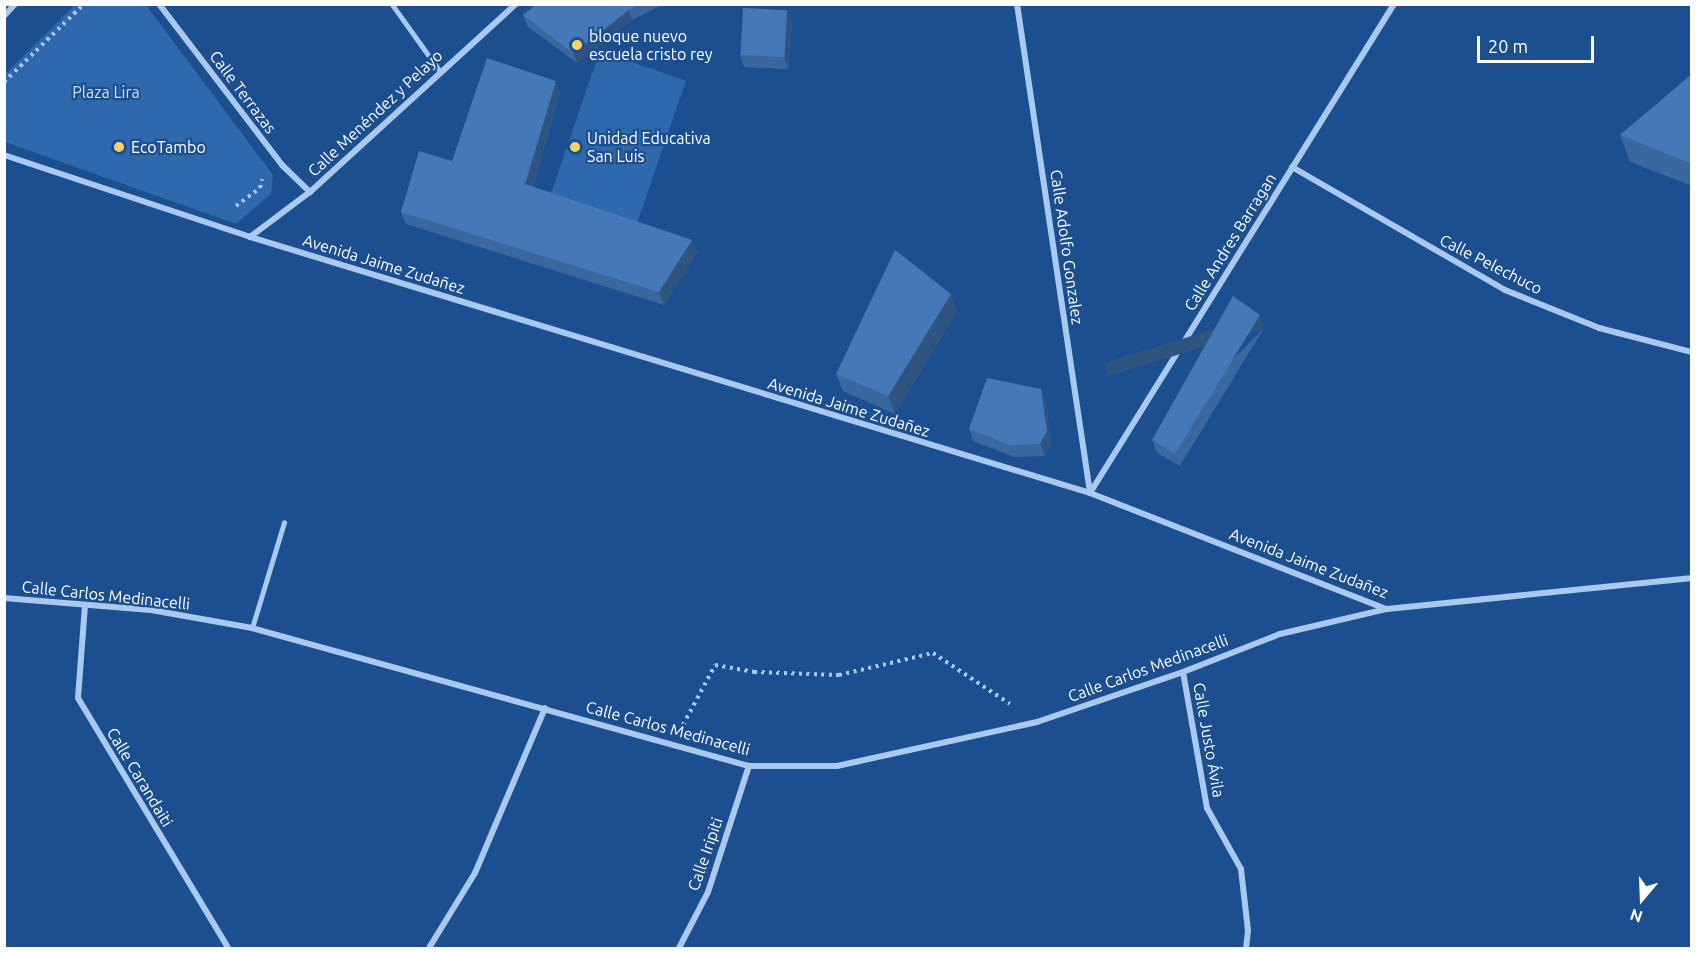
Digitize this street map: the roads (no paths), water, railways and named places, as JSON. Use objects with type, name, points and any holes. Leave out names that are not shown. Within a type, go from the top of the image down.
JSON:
[{"type":"street","points":[[4,16],[15,4]]},
{"type":"street","name":"Calle Terrazas","points":[[159,4],[282,165],[310,192]]},
{"type":"street","name":"Calle Menéndez y Pelayo","points":[[250,237],[310,192],[516,4]]},
{"type":"street","name":"Calle Adolfo Gonzalez","points":[[1017,4],[1090,493]]},
{"type":"street","name":"Calle Andres Barragan","points":[[1090,493],[1394,4]]},
{"type":"street","name":"Avenida Jaime Zudañez","points":[[4,155],[250,237],[1090,493],[1387,609],[1692,578]]},
{"type":"street","name":"Calle Pelechuco","points":[[1292,167],[1505,290],[1599,328],[1692,352]]},
{"type":"street","name":"Calle Carlos Medinacelli","points":[[4,598],[151,610],[252,628],[749,766],[837,766],[1037,722],[1183,672],[1280,634],[1387,609]]},
{"type":"street","name":"Calle Carandaiti","points":[[85,605],[78,698],[228,948]]},
{"type":"street","name":"Calle Justo Ávila","points":[[1183,672],[1207,808],[1241,869],[1248,930],[1246,948]]},
{"type":"street","points":[[429,948],[475,873],[545,708]]},
{"type":"street","name":"Calle Iripiti","points":[[679,948],[708,892],[749,766]]},
{"type":"lane","points":[[392,4],[440,71]]},
{"type":"lane","points":[[252,628],[284,523]]},
{"type":"place","name":"bloque nuevo escuela cristo rey","points":[[577,45]]},
{"type":"place","name":"EcoTambo","points":[[119,147]]},
{"type":"place","name":"Unidad Educativa San Luis","points":[[575,147]]},
{"type":"park label","name":"Plaza Lira","points":[[106,92]]}]
